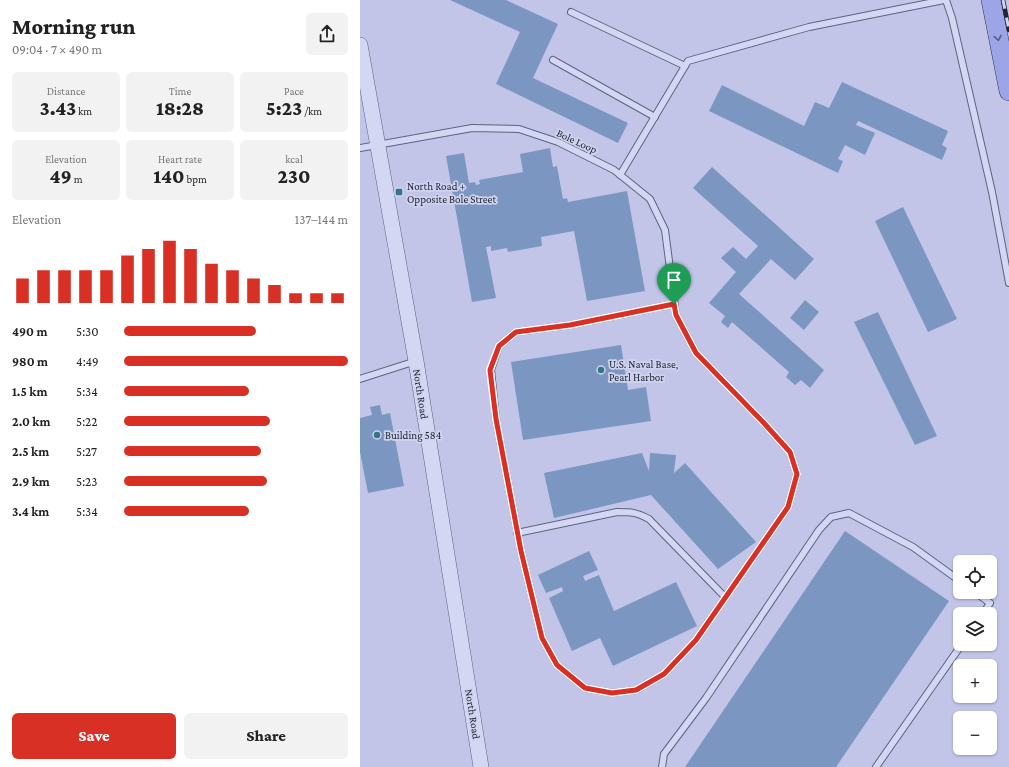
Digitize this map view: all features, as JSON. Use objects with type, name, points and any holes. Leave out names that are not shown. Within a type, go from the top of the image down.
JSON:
[{"type":"main road","points":[[991,0],[1009,91]]},
{"type":"street","name":"North Road","points":[[360,45],[416,361],[481,767]]},
{"type":"lane","points":[[620,175],[688,61],[809,27],[945,0],[952,18],[990,185],[1009,283]]},
{"type":"lane","points":[[571,12],[686,66]]},
{"type":"lane","points":[[553,60],[655,117]]},
{"type":"lane","name":"Bole Loop","points":[[360,148],[472,128],[518,129],[558,142],[614,170],[650,199],[665,230],[676,315],[696,353],[790,452],[797,474],[788,507],[696,640],[664,674],[636,690],[612,693],[585,688],[557,665],[542,638],[517,534],[496,419],[490,370],[499,346],[516,332],[570,325],[674,304]]},
{"type":"lane","points":[[360,379],[416,361]]},
{"type":"lane","points":[[517,534],[617,512],[639,514],[648,518],[725,597]]},
{"type":"lane","points":[[662,767],[664,754],[706,698],[819,530],[831,517],[850,513],[913,547],[953,576]]},
{"type":"lane","points":[[985,599],[990,603],[987,607]]},
{"type":"lane","points":[[876,767],[957,651]]},
{"type":"building","points":[[450,0],[506,0],[558,24],[533,78],[628,123],[618,143],[496,84],[520,32]]},
{"type":"building","points":[[842,82],[948,131],[942,145],[947,148],[942,160],[858,121],[856,125],[875,133],[865,155],[845,145],[838,159],[843,161],[838,173],[709,111],[722,85],[804,126],[815,102],[829,108]]},
{"type":"building","points":[[550,148],[553,167],[557,166],[563,199],[567,198],[568,202],[627,191],[645,291],[587,301],[574,231],[541,237],[542,246],[508,252],[507,248],[491,251],[491,246],[486,247],[496,298],[472,302],[446,156],[464,153],[469,183],[475,182],[476,185],[480,184],[479,180],[523,172],[520,154]]},
{"type":"building","points":[[712,167],[814,259],[795,280],[771,259],[739,294],[824,370],[810,388],[801,380],[795,385],[786,377],[789,372],[732,322],[728,328],[721,322],[725,316],[709,303],[736,272],[721,258],[733,247],[746,259],[758,246],[693,188]]},
{"type":"building","points":[[903,207],[957,319],[928,332],[875,221]]},
{"type":"building","points":[[805,300],[819,312],[804,330],[790,318]]},
{"type":"building","points":[[878,312],[937,436],[915,445],[854,322]]},
{"type":"building","points":[[621,345],[628,390],[646,387],[651,421],[523,440],[511,362]]},
{"type":"building","name":"Building 584","points":[[380,405],[382,415],[390,413],[404,486],[368,493],[360,452],[360,418],[372,415],[370,407]]},
{"type":"building","points":[[642,453],[649,471],[650,453],[676,455],[674,473],[685,463],[756,542],[718,569],[651,495],[554,518],[544,473]]},
{"type":"building","points":[[845,531],[949,601],[836,767],[685,767]]},
{"type":"building","points":[[589,551],[598,570],[583,576],[585,581],[599,575],[614,611],[676,582],[697,626],[613,666],[600,638],[572,651],[549,598],[563,591],[562,587],[546,593],[538,575]]},
{"type":"railway","points":[[1003,0],[1009,30]]},
{"type":"place","name":"North Road + Opposite Bole Street","points":[[399,192]]},
{"type":"place","name":"U.S. Naval Base, Pearl Harbor","points":[[601,370]]},
{"type":"place","name":"Building 584","points":[[377,435]]},
{"type":"route","points":[[674,304],[676,315],[696,353],[790,452],[797,474],[788,507],[696,640],[664,674],[636,690],[612,693],[585,688],[557,665],[542,638],[521,551],[496,419],[490,370],[499,346],[516,332],[570,325],[674,304]]}]
